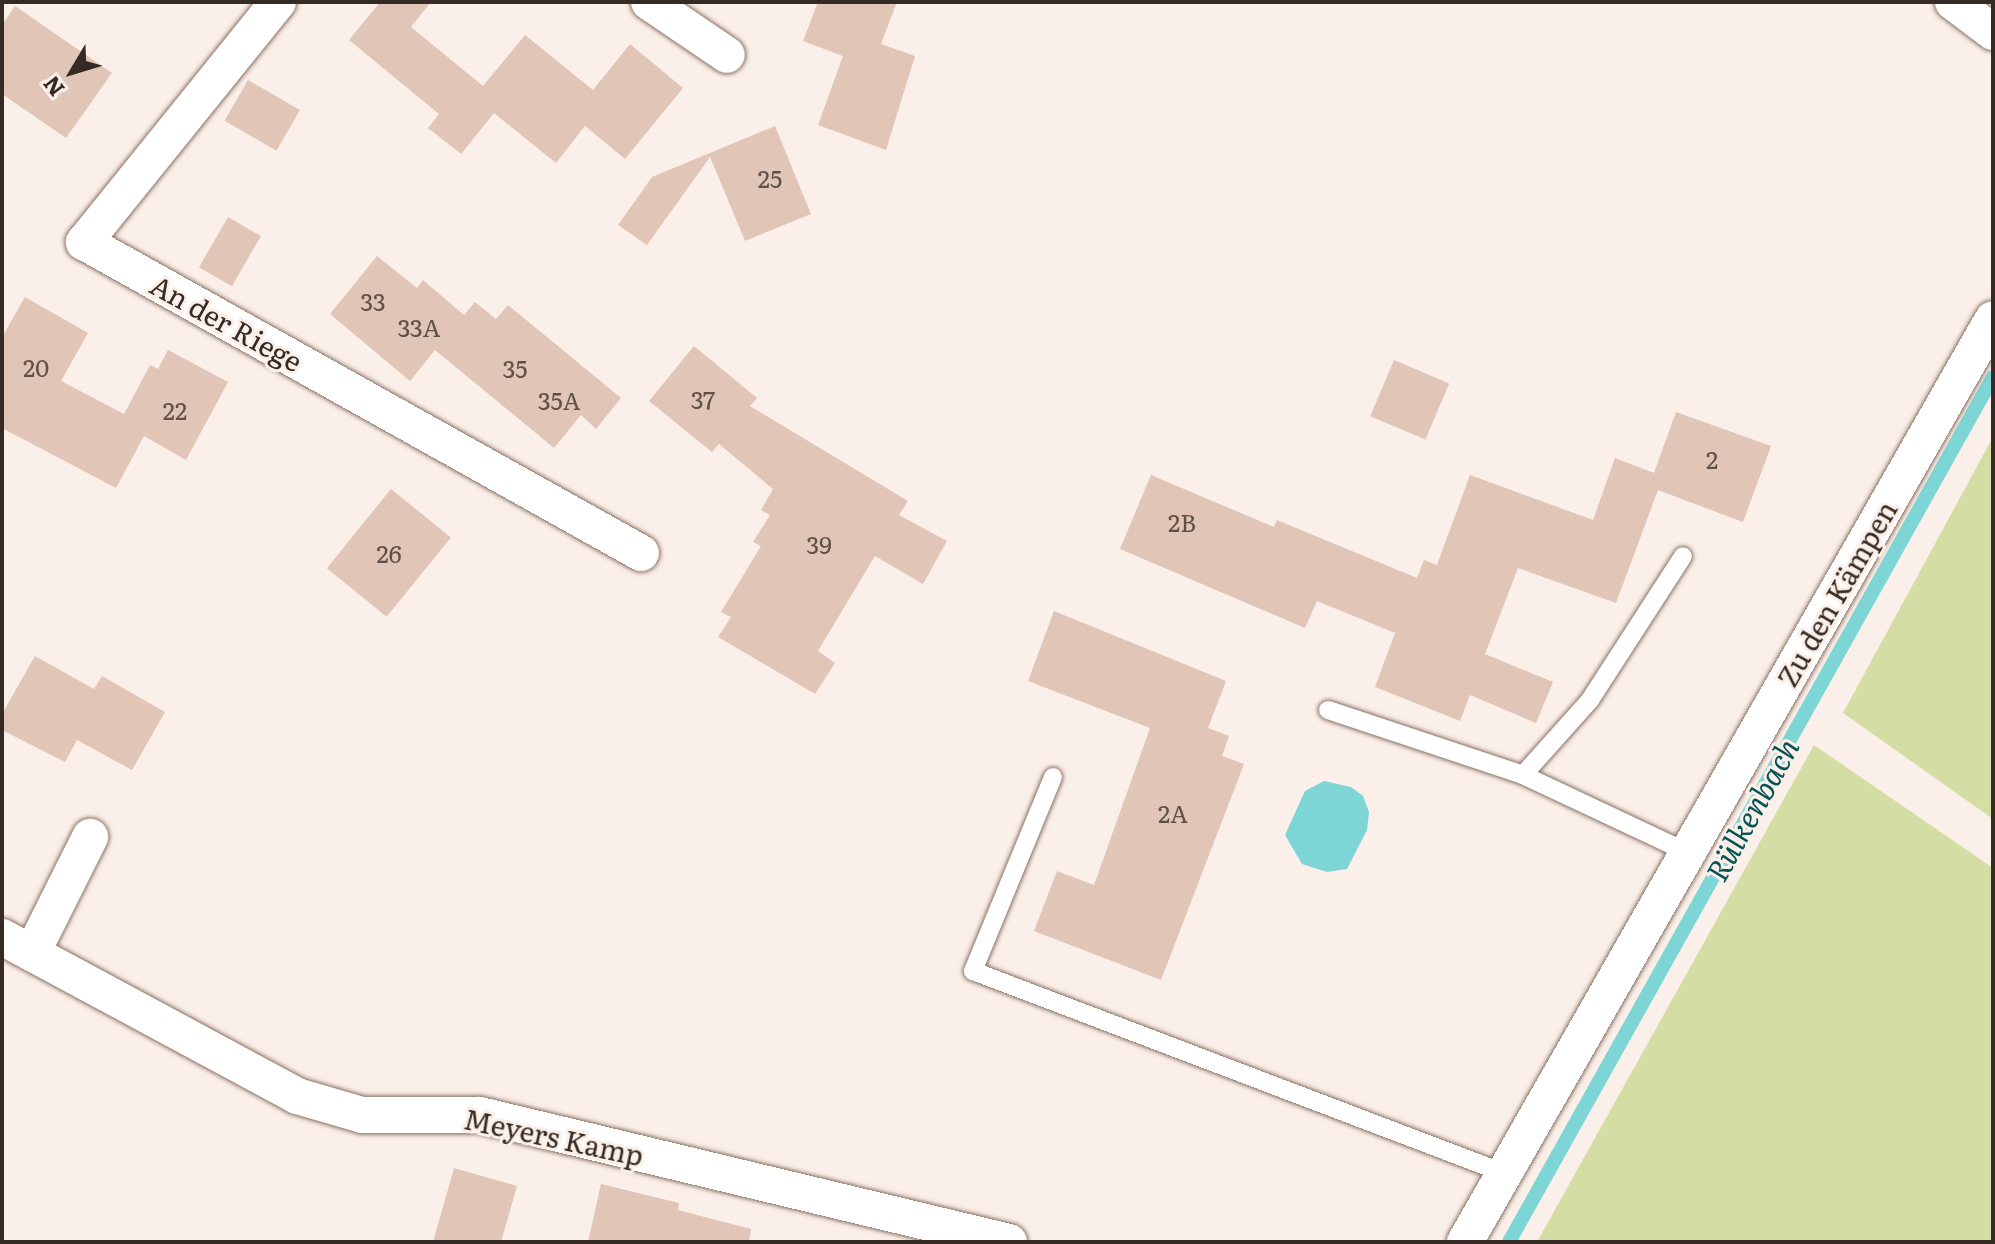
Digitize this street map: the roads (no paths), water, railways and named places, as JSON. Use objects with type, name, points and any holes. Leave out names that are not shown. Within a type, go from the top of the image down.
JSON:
[{"type":"street","name":"An der Riege","points":[[278,2],[84,242],[641,553]]},
{"type":"street","points":[[649,2],[727,55]]},
{"type":"street","points":[[1953,2],[1993,32]]},
{"type":"street","name":"Zu den Kämpen","points":[[1465,1242],[1993,319]]},
{"type":"street","name":"Meyers Kamp","points":[[90,837],[17,945],[297,1096],[349,1111],[480,1115],[1009,1242]]},
{"type":"lane","points":[[1523,775],[1590,700],[1683,556]]},
{"type":"lane","points":[[1328,710],[1523,775],[1689,853]]},
{"type":"lane","points":[[1053,777],[973,971],[1504,1173]]},
{"type":"water","points":[[1324,781],[1351,787],[1363,796],[1369,812],[1367,830],[1347,869],[1327,872],[1302,864],[1285,835],[1305,791]]},
{"type":"waterway","name":"Rülkenbach","points":[[1509,1242],[1993,377]]}]
